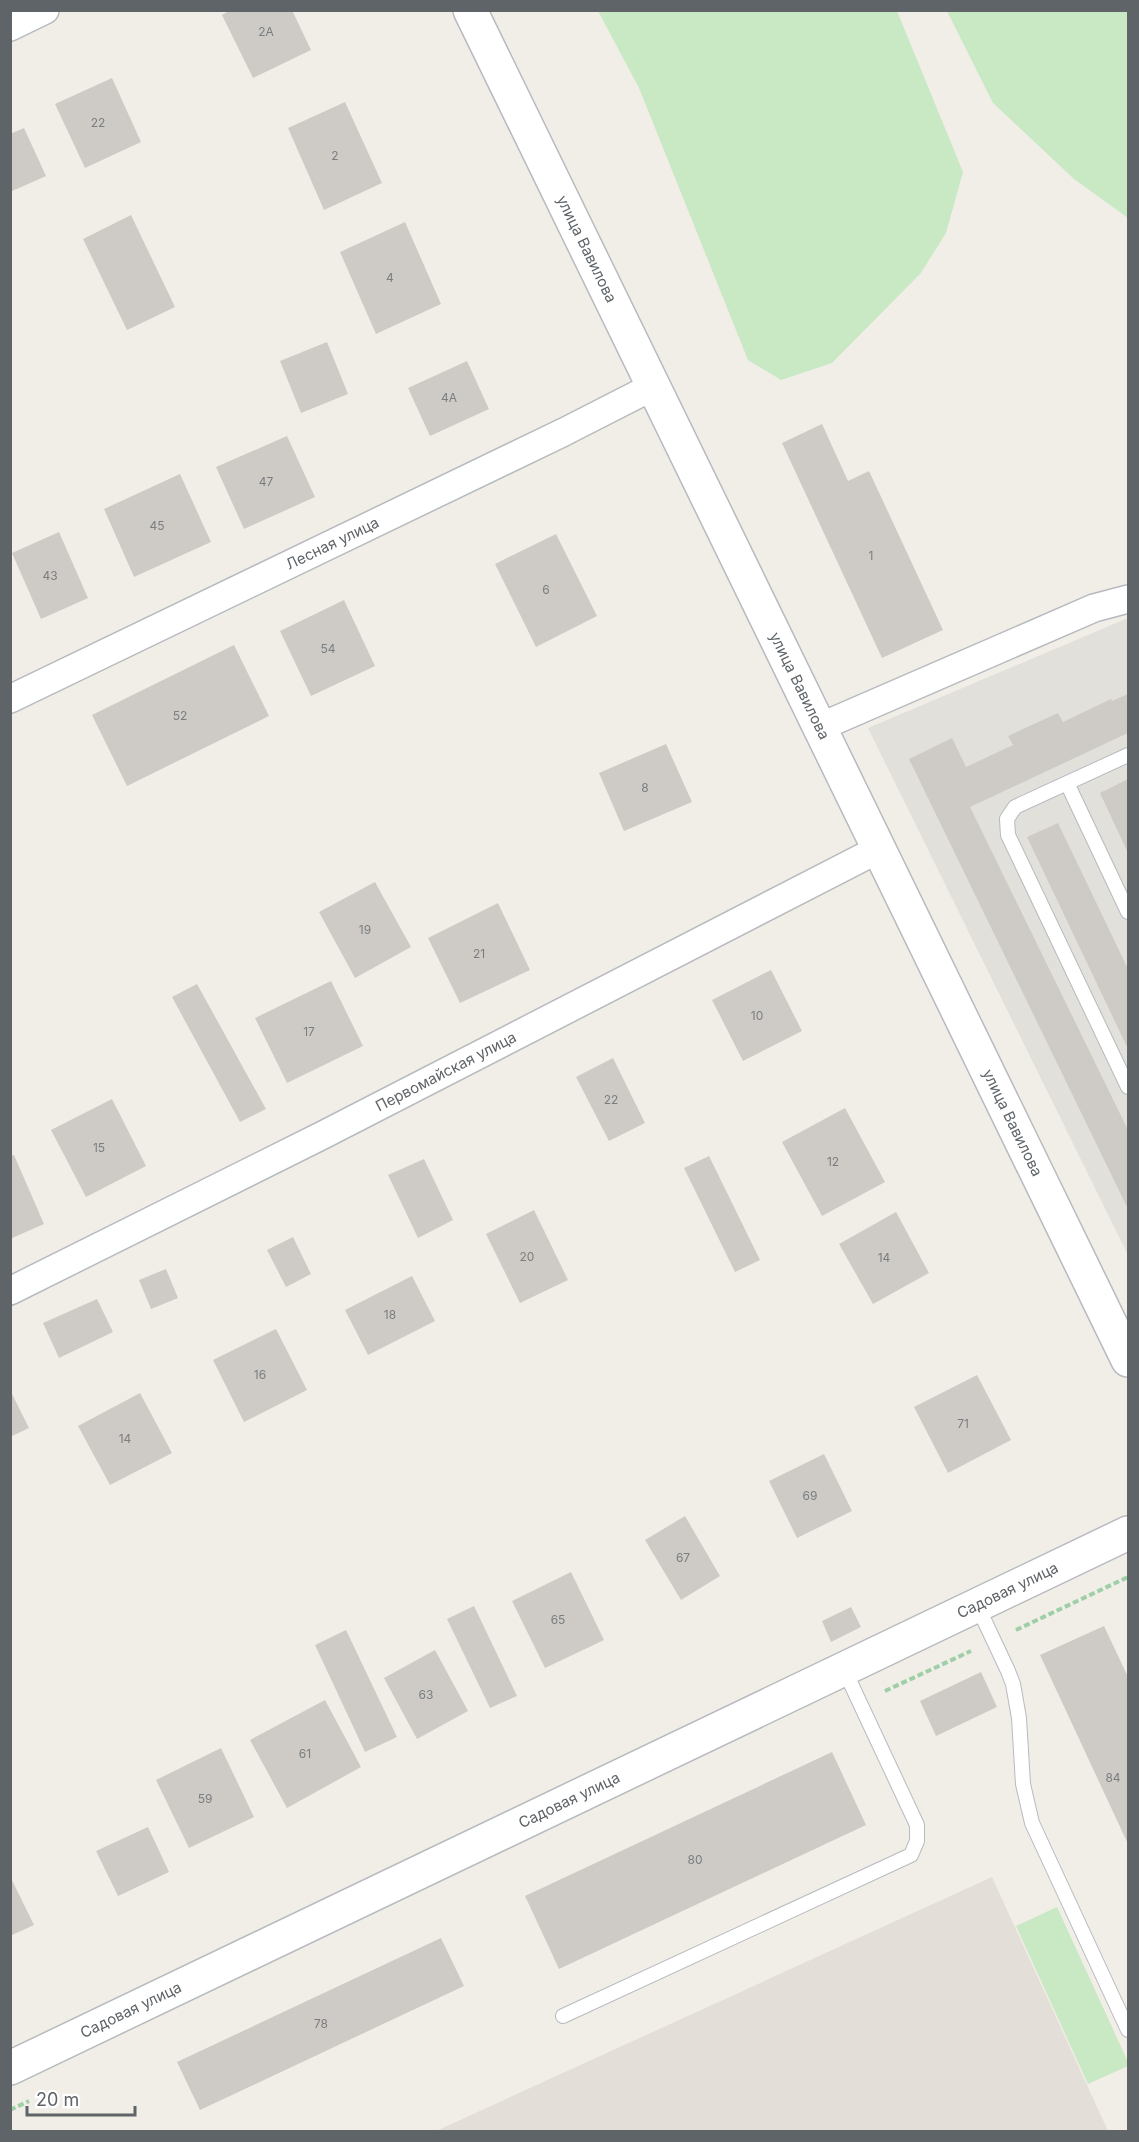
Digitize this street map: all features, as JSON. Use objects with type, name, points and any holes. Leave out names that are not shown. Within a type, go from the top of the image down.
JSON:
[{"type":"street","points":[[10,27],[45,10]]},
{"type":"street","name":"улица Вавилова","points":[[470,10],[1128,1360]]},
{"type":"street","name":"Лесная улица","points":[[10,699],[564,432],[654,386]]},
{"type":"street","points":[[820,728],[1094,608],[1128,599]]},
{"type":"street","name":"Первомайская улица","points":[[10,1291],[322,1135],[879,849]]},
{"type":"street","name":"Садовая улица","points":[[10,2068],[1128,1533]]},
{"type":"lane","points":[[1128,755],[1016,807],[1007,819],[1008,835],[1128,1087]]},
{"type":"lane","points":[[1067,783],[1128,912]]},
{"type":"lane","points":[[978,1605],[1008,1671],[1016,1696],[1023,1784],[1032,1823],[1128,2030]]},
{"type":"lane","points":[[564,2016],[911,1855],[917,1841],[917,1825],[844,1669]]},
{"type":"path","points":[[860,1703],[1128,1577]]},
{"type":"path","points":[[10,2110],[32,2099]]},
{"type":"shaded area","points":[[1128,618],[1128,1255],[868,728]]},
{"type":"shaded area","points":[[992,1877],[1108,2131],[436,2131]]},
{"type":"green space","points":[[598,11],[897,11],[963,172],[946,233],[920,274],[832,363],[781,380],[748,360],[639,88]]},
{"type":"green space","points":[[947,11],[1128,11],[1128,218],[1074,179],[993,103]]},
{"type":"green space","points":[[1057,1907],[1128,2062],[1128,2066],[1088,2084],[1016,1926]]},
{"type":"building","points":[[230,10],[292,10],[311,50],[253,78],[222,15]]},
{"type":"building","points":[[112,78],[141,142],[85,168],[55,104]]},
{"type":"building","points":[[345,102],[382,183],[324,210],[288,128]]},
{"type":"building","points":[[24,128],[46,176],[10,192],[10,134]]},
{"type":"building","points":[[131,215],[175,307],[127,330],[83,239]]},
{"type":"building","points":[[405,222],[441,304],[376,334],[340,252]]},
{"type":"building","points":[[327,342],[348,394],[301,413],[280,361]]},
{"type":"building","points":[[467,361],[489,409],[430,436],[408,388]]},
{"type":"building","points":[[822,424],[848,481],[869,471],[943,630],[882,658],[782,443]]},
{"type":"building","points":[[287,436],[315,497],[244,529],[216,467]]},
{"type":"building","points":[[180,474],[211,542],[134,577],[104,509]]},
{"type":"building","points":[[59,532],[88,598],[41,619],[12,553]]},
{"type":"building","points":[[556,534],[597,616],[536,647],[495,564]]},
{"type":"building","points":[[344,600],[375,666],[311,696],[280,631]]},
{"type":"building","points":[[234,645],[269,716],[127,786],[92,715]]},
{"type":"building","points":[[1128,694],[1128,733],[970,807],[1128,1130],[1128,1209],[909,759],[952,738],[966,767],[1013,745],[1008,736],[1058,713],[1063,722],[1111,699],[1112,701]]},
{"type":"building","points":[[666,744],[692,802],[624,831],[599,773]]},
{"type":"building","points":[[1128,779],[1128,853],[1100,793]]},
{"type":"building","points":[[1058,823],[1128,969],[1128,1049],[1027,837]]},
{"type":"building","points":[[375,882],[411,947],[355,978],[319,912]]},
{"type":"building","points":[[498,903],[530,970],[460,1003],[428,938]]},
{"type":"building","points":[[771,970],[802,1031],[743,1061],[712,1000]]},
{"type":"building","points":[[331,981],[363,1046],[287,1083],[255,1018]]},
{"type":"building","points":[[197,984],[266,1109],[240,1122],[172,997]]},
{"type":"building","points":[[613,1058],[645,1123],[609,1141],[576,1077]]},
{"type":"building","points":[[112,1099],[146,1166],[86,1197],[51,1130]]},
{"type":"building","points":[[845,1108],[885,1182],[822,1216],[782,1142]]},
{"type":"building","points":[[14,1155],[44,1224],[10,1239],[10,1156]]},
{"type":"building","points":[[709,1156],[760,1260],[735,1272],[684,1168]]},
{"type":"building","points":[[424,1159],[453,1220],[418,1238],[388,1175]]},
{"type":"building","points":[[534,1210],[568,1280],[520,1303],[486,1234]]},
{"type":"building","points":[[896,1212],[929,1273],[873,1304],[839,1244]]},
{"type":"building","points":[[293,1237],[311,1274],[286,1287],[267,1250]]},
{"type":"building","points":[[166,1269],[178,1298],[151,1309],[139,1280]]},
{"type":"building","points":[[412,1276],[435,1321],[368,1355],[345,1310]]},
{"type":"building","points":[[97,1299],[113,1332],[59,1358],[43,1323]]},
{"type":"building","points":[[276,1329],[307,1390],[244,1422],[213,1360]]},
{"type":"building","points":[[977,1375],[1011,1440],[948,1473],[914,1407]]},
{"type":"building","points":[[10,1390],[29,1428],[10,1437]]},
{"type":"building","points":[[140,1393],[172,1453],[110,1485],[78,1426]]},
{"type":"building","points":[[824,1454],[852,1511],[797,1538],[769,1481]]},
{"type":"building","points":[[685,1516],[720,1576],[681,1600],[645,1540]]},
{"type":"building","points":[[571,1572],[604,1640],[545,1668],[512,1601]]},
{"type":"building","points":[[474,1606],[517,1696],[490,1708],[447,1619]]},
{"type":"building","points":[[851,1607],[861,1627],[831,1642],[822,1621]]},
{"type":"building","points":[[1104,1626],[1128,1677],[1128,1844],[1040,1655]]},
{"type":"building","points":[[346,1630],[397,1737],[365,1752],[315,1645]]},
{"type":"building","points":[[435,1650],[468,1711],[417,1739],[384,1678]]},
{"type":"building","points":[[981,1672],[997,1707],[936,1736],[920,1701]]},
{"type":"building","points":[[325,1700],[361,1767],[287,1808],[250,1740]]},
{"type":"building","points":[[221,1748],[254,1817],[189,1848],[156,1780]]},
{"type":"building","points":[[832,1752],[866,1825],[559,1969],[525,1896]]},
{"type":"building","points":[[148,1827],[169,1872],[118,1896],[96,1851]]},
{"type":"building","points":[[10,1876],[34,1925],[10,1936]]},
{"type":"building","points":[[441,1938],[464,1986],[200,2110],[177,2062]]}]
